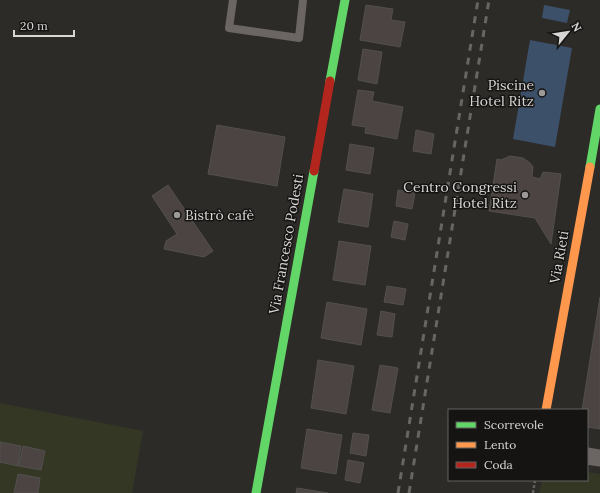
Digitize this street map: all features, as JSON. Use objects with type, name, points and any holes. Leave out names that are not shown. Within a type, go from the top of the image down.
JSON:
[{"type":"main road","name":"Via Francesco Podesti","points":[[256,493],[345,0]]},
{"type":"main road","name":"Via Rieti","points":[[546,409],[600,109]]},
{"type":"street","points":[[588,456],[600,458]]},
{"type":"lane","points":[[233,0],[229,28],[298,38],[303,0]]},
{"type":"path","points":[[533,493],[535,481]]},
{"type":"green space","points":[[0,403],[143,431],[132,493],[0,493]]},
{"type":"green space","points":[[588,472],[600,474],[600,493],[539,493],[542,481],[588,481]]},
{"type":"water","points":[[544,5],[570,10],[567,23],[542,18]]},
{"type":"water","name":"Piscine Hotel Ritz","points":[[530,40],[572,48],[555,147],[513,139]]},
{"type":"building","points":[[366,5],[393,9],[391,20],[405,22],[400,47],[360,40]]},
{"type":"building","points":[[363,49],[382,52],[377,84],[358,80]]},
{"type":"building","points":[[358,90],[374,92],[372,101],[403,107],[397,139],[365,133],[366,127],[352,125]]},
{"type":"building","points":[[217,125],[285,137],[277,186],[208,174]]},
{"type":"building","points":[[416,130],[434,134],[431,154],[413,151]]},
{"type":"building","points":[[350,144],[374,148],[370,174],[346,170]]},
{"type":"building","name":"Centro Congressi Hotel Ritz","points":[[510,156],[523,158],[530,163],[533,167],[532,177],[540,179],[543,172],[561,174],[551,244],[535,218],[489,211],[497,159],[501,160]]},
{"type":"building","name":"Bistrò cafè","points":[[168,185],[213,251],[204,257],[164,249],[166,241],[177,234],[152,196]]},
{"type":"building","points":[[344,189],[373,194],[368,227],[338,222]]},
{"type":"building","points":[[398,190],[415,193],[412,209],[396,206]]},
{"type":"building","points":[[394,221],[408,224],[405,240],[391,237]]},
{"type":"building","points":[[339,241],[371,246],[365,285],[333,280]]},
{"type":"building","points":[[387,286],[406,289],[403,305],[384,302]]},
{"type":"building","points":[[600,297],[600,429],[588,427],[588,409],[582,409]]},
{"type":"building","points":[[327,302],[367,309],[361,345],[321,338]]},
{"type":"building","points":[[381,311],[395,314],[392,337],[377,335]]},
{"type":"building","points":[[318,360],[354,366],[346,414],[311,408]]},
{"type":"building","points":[[380,365],[398,368],[390,413],[372,410]]},
{"type":"building","points":[[307,429],[342,435],[336,474],[301,468]]},
{"type":"building","points":[[353,433],[369,435],[366,456],[350,453]]},
{"type":"building","points":[[0,442],[21,446],[18,466],[0,462]]},
{"type":"building","points":[[23,446],[45,451],[41,470],[19,466]]},
{"type":"building","points":[[348,460],[364,463],[360,483],[345,480]]},
{"type":"building","points":[[18,474],[40,478],[38,493],[14,493]]},
{"type":"building","points":[[297,488],[328,493],[296,493]]},
{"type":"railway","points":[[398,493],[478,0]]},
{"type":"railway","points":[[409,493],[489,0]]},
{"type":"traffic: fast","points":[[330,81],[345,0]]},
{"type":"traffic: fast","points":[[590,167],[600,109]]},
{"type":"traffic: fast","points":[[256,493],[314,171]]},
{"type":"traffic: slow","points":[[546,409],[590,167]]},
{"type":"traffic: jam","points":[[314,171],[330,81]]},
{"type":"place","name":"Piscine Hotel Ritz","points":[[542,93]]},
{"type":"place","name":"Centro Congressi Hotel Ritz","points":[[525,195]]},
{"type":"place","name":"Bistrò cafè","points":[[177,215]]}]
